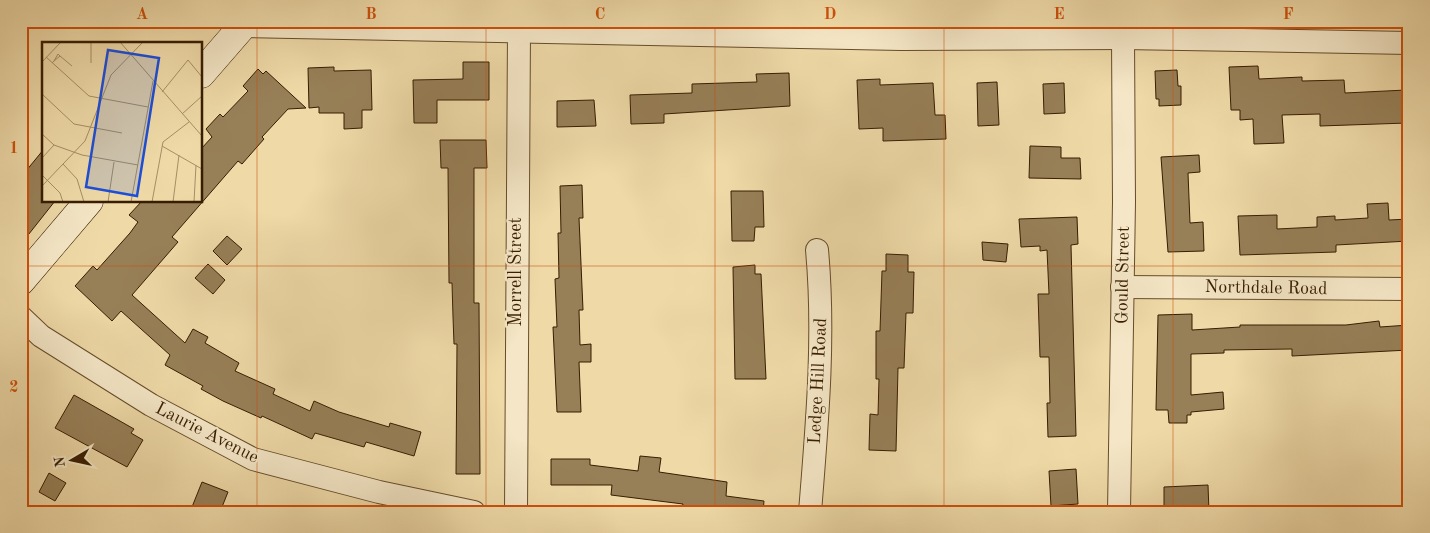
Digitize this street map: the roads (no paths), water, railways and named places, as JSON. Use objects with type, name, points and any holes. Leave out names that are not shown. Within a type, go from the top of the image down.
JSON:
[{"type":"street","points":[[202,73],[245,24],[519,32],[901,39],[1123,38],[1409,43]]},
{"type":"street","name":"Morrell Street","points":[[516,512],[519,32]]},
{"type":"street","name":"Gould Street","points":[[1119,512],[1123,38]]},
{"type":"street","points":[[21,280],[89,202]]},
{"type":"street","name":"Ledge Hill Road","points":[[810,512],[818,408],[822,294],[818,250]]},
{"type":"street","name":"Northdale Road","points":[[1122,286],[1409,289]]},
{"type":"street","name":"Laurie Avenue","points":[[21,317],[41,336],[151,405],[253,459],[379,492],[474,512]]}]
